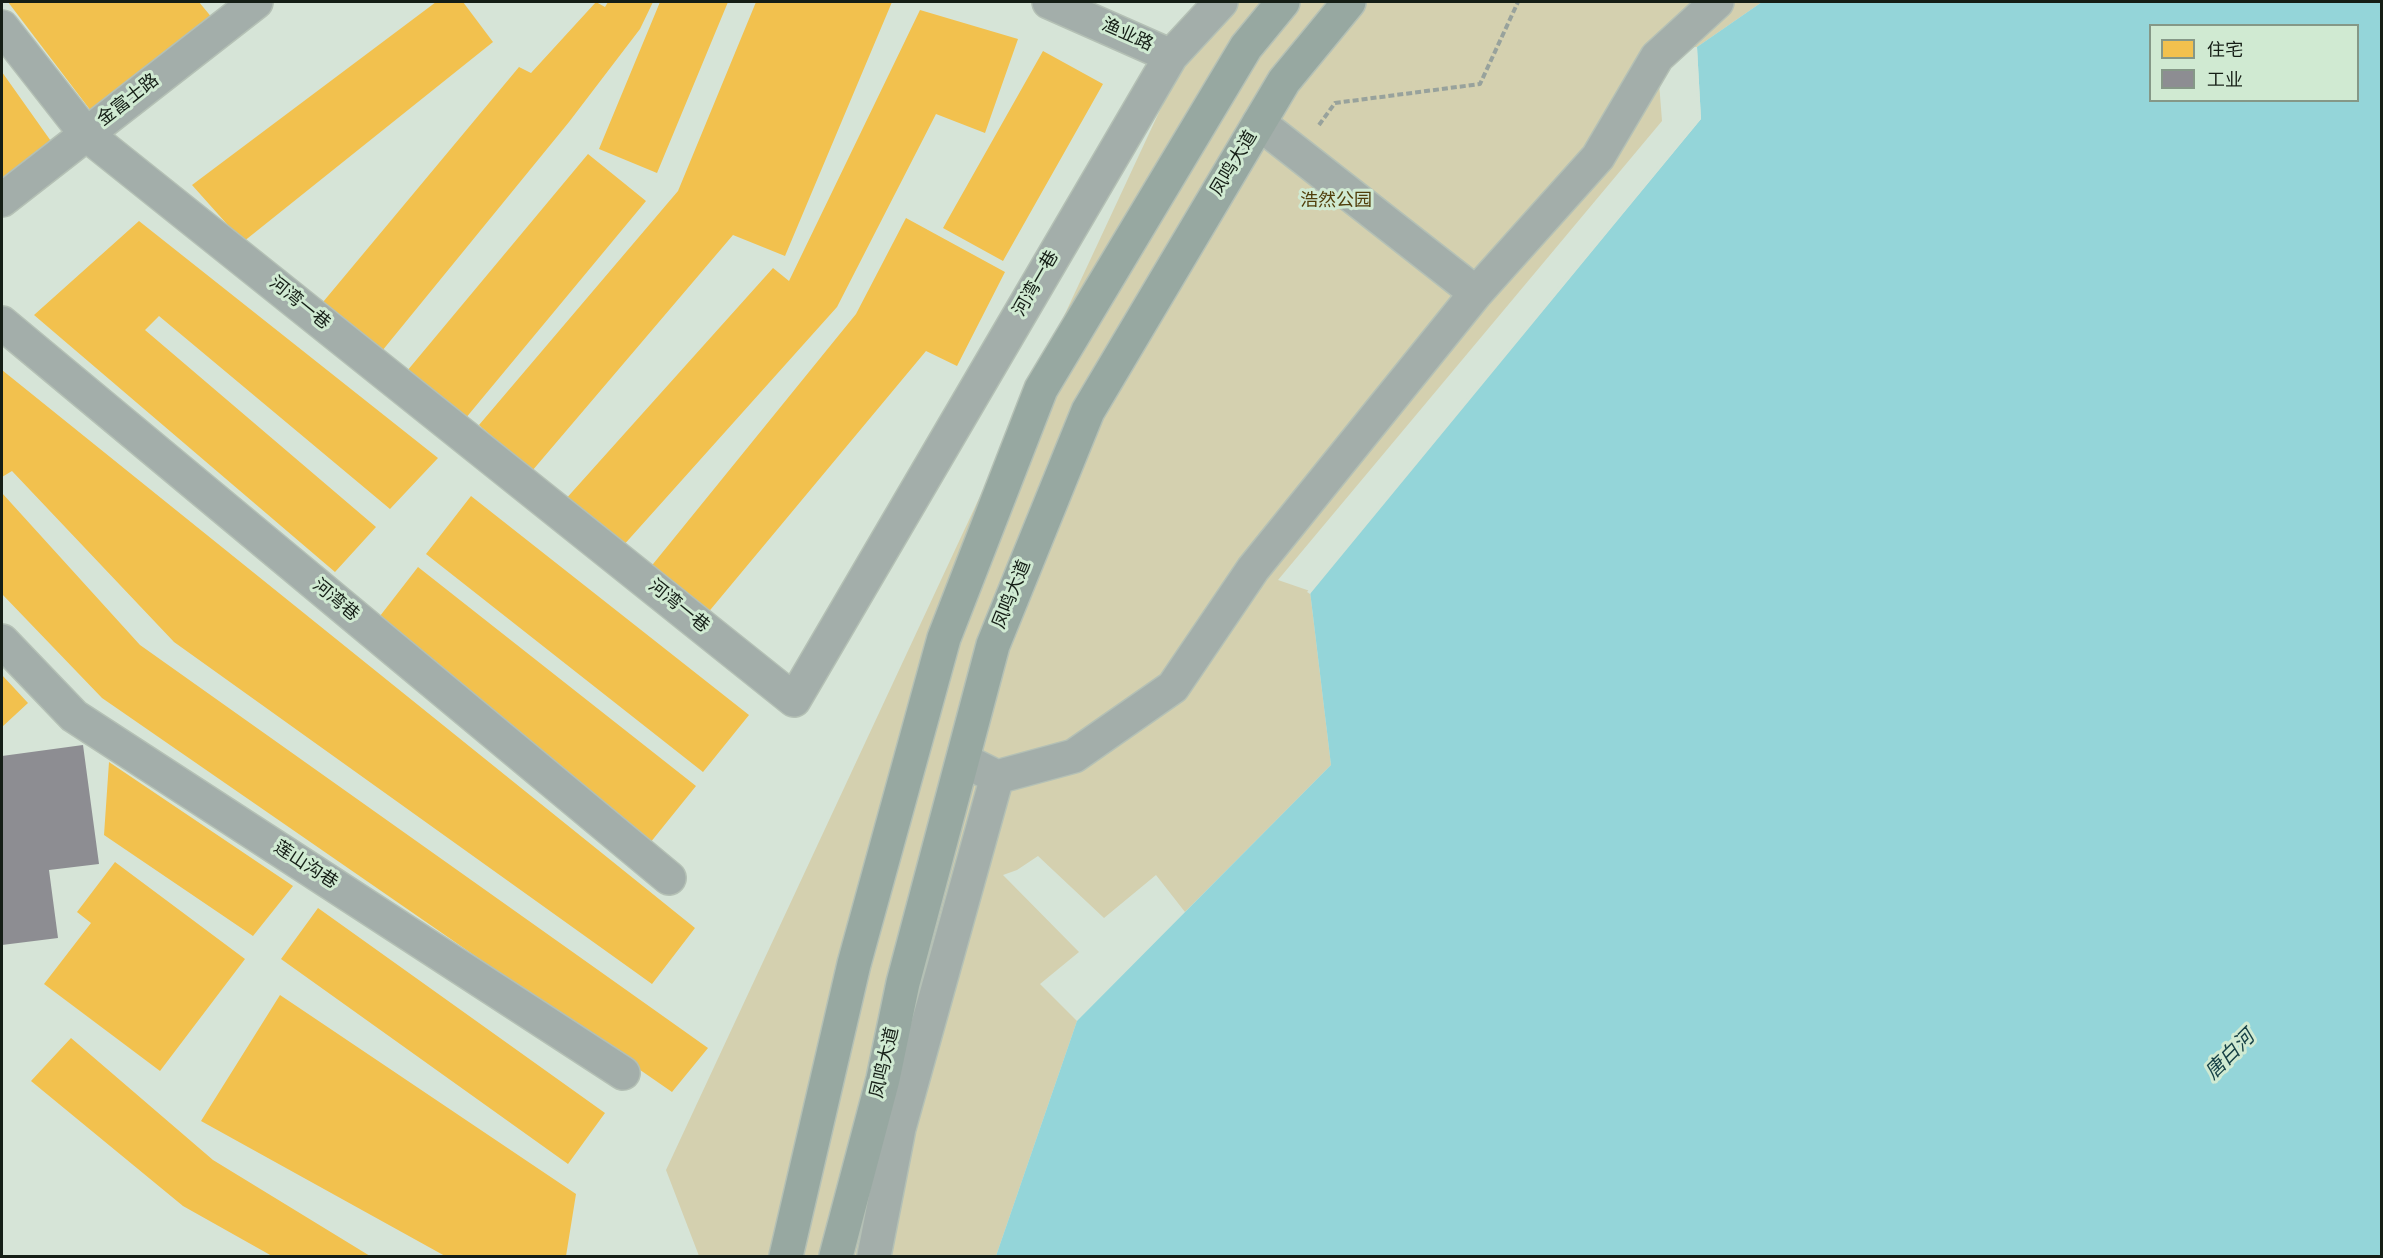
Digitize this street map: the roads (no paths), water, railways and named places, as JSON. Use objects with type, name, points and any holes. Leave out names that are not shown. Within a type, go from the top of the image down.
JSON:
[{"type":"main road","points":[[786,1257],[854,964],[944,638],[1041,389],[1245,47],[1283,2]]},
{"type":"main road","name":"凤鸣大道","points":[[836,1257],[883,1079],[903,983],[993,645],[1088,411],[1284,81],[1349,2]]},
{"type":"street","name":"渔业路","points":[[1049,2],[1171,56]]},
{"type":"street","points":[[1171,56],[1221,2]]},
{"type":"street","points":[[963,760],[998,777],[1074,756],[1173,687],[1253,569],[1476,293],[1598,157],[1657,57],[1717,2]]},
{"type":"street","name":"金富士路","points":[[2,200],[86,134],[240,6]]},
{"type":"street","name":"河湾一巷","points":[[2,27],[86,134],[794,700],[1171,56]]},
{"type":"street","points":[[1259,123],[1476,293]]},
{"type":"street","name":"河湾巷","points":[[2,323],[669,878]]},
{"type":"street","name":"莲山沟巷","points":[[2,641],[74,716],[623,1073]]},
{"type":"street","points":[[874,1257],[899,1128],[998,777]]},
{"type":"water","name":"唐白河","points":[[1762,2],[2381,2],[2381,1256],[996,1256],[1077,1021],[1331,765],[1310,591],[1701,119],[1697,47]]},
{"type":"park label","name":"浩然公园","points":[[1336,202]]}]
